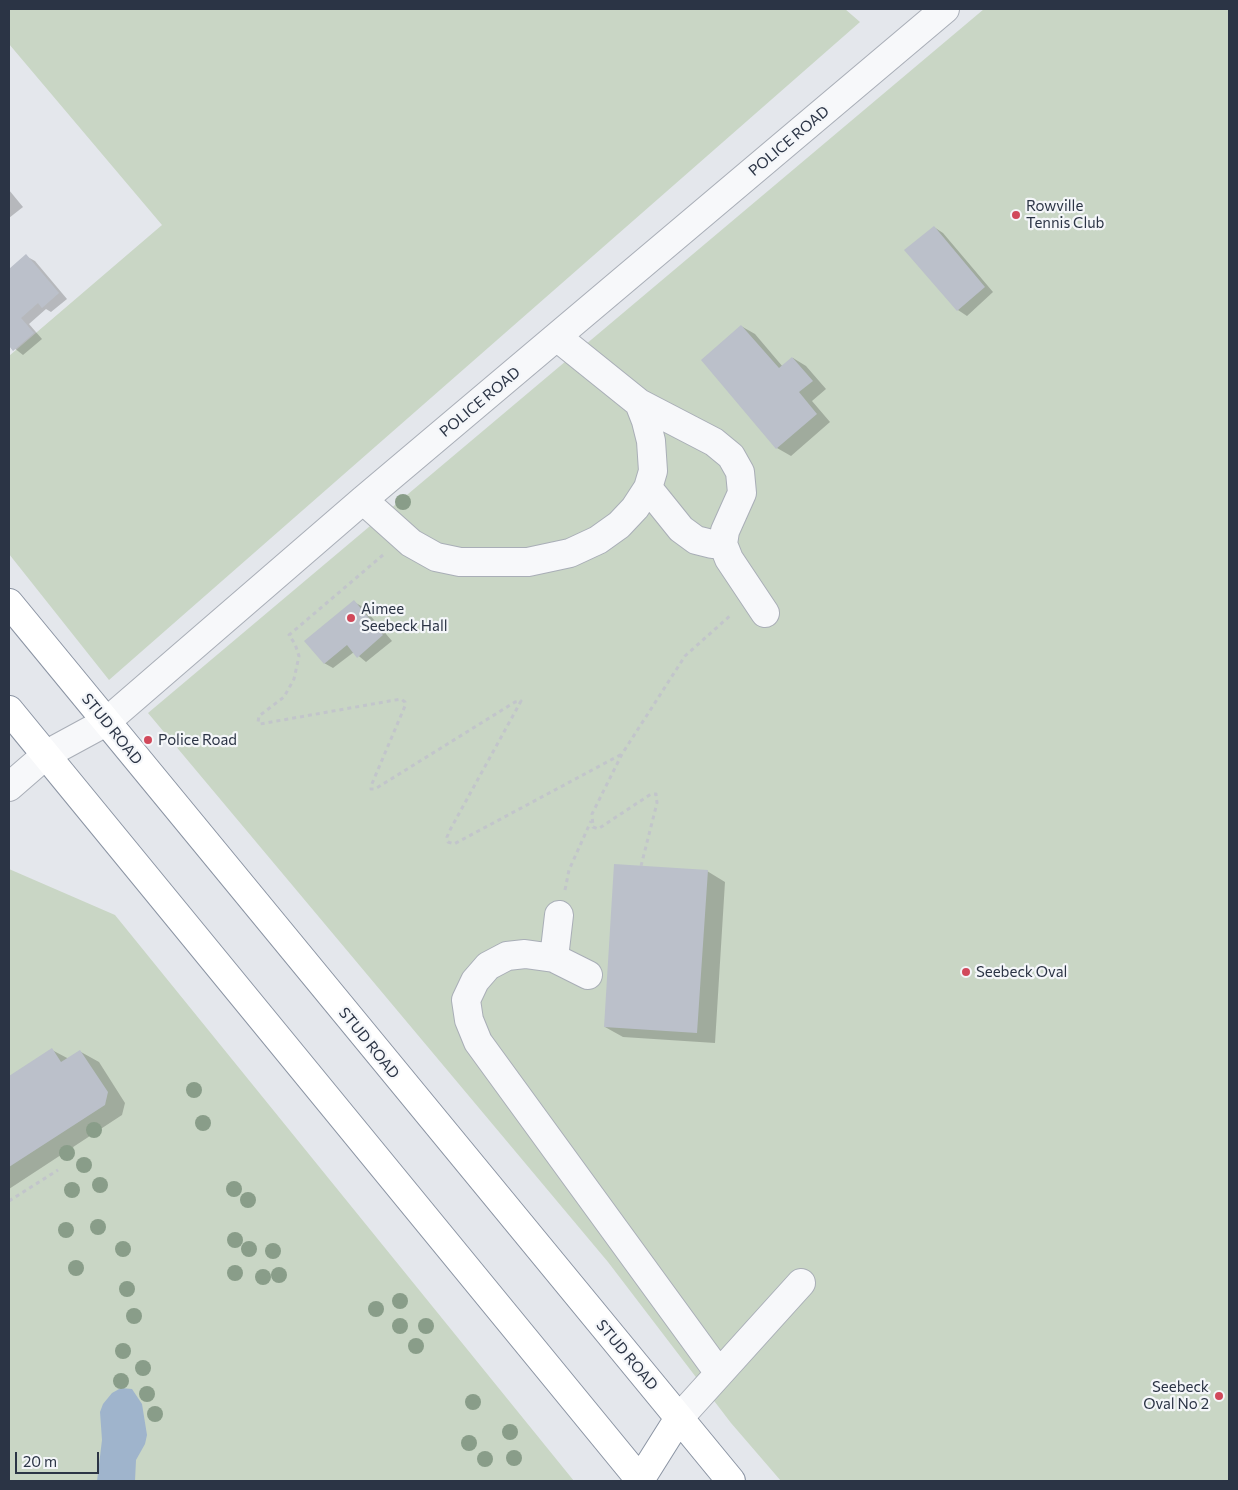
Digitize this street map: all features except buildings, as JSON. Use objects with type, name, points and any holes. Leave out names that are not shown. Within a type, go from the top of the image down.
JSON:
[{"type":"highway","name":"STUD ROAD","points":[[9,603],[731,1481]]},
{"type":"highway","points":[[13,718],[47,754],[254,1011],[640,1481],[678,1418]]},
{"type":"street","name":"POLICE ROAD","points":[[9,787],[47,754],[106,722],[363,500],[945,9]]},
{"type":"street","points":[[557,337],[639,403],[714,442],[731,456],[740,472],[742,493],[725,531],[723,544],[729,559],[759,604]]},
{"type":"street","points":[[363,500],[404,537],[436,557],[460,562],[507,564],[570,554],[598,540],[619,525],[635,508],[648,488],[653,472],[651,441],[639,403]]},
{"type":"street","points":[[648,488],[681,529],[696,540],[712,544],[723,544]]},
{"type":"street","points":[[554,958],[559,915]]},
{"type":"street","points":[[588,975],[554,958],[525,954],[507,956],[488,966],[475,981],[466,1000],[469,1020],[478,1042],[719,1373]]},
{"type":"street","points":[[678,1418],[802,1283]]},
{"type":"path","points":[[404,537],[289,635],[298,652],[299,661],[294,680],[284,697],[258,716],[258,722],[264,724],[401,699],[405,702],[405,706],[371,786],[371,789],[375,789],[515,702],[521,701],[450,830],[447,837],[448,842],[454,844],[622,754]]},
{"type":"path","points":[[559,915],[569,870],[622,754],[685,656],[759,604]]},
{"type":"path","points":[[591,819],[593,827],[598,829],[651,794],[656,794],[657,803],[640,866]]},
{"type":"path","points":[[9,1201],[58,1170]]},
{"type":"green space","points":[[9,9],[845,9],[860,22],[109,680],[9,554],[9,356],[162,225],[9,44]]},
{"type":"green space","points":[[984,9],[1229,9],[1229,1481],[781,1481],[731,1423],[608,1262],[148,713]]},
{"type":"green space","points":[[9,869],[115,915],[574,1481],[9,1481]]},
{"type":"water","points":[[121,1388],[132,1389],[142,1404],[147,1435],[145,1444],[136,1460],[135,1481],[97,1481],[102,1440],[100,1412],[103,1404],[112,1393]]},
{"type":"place","name":"Rowville Tennis Club","points":[[1016,215]]},
{"type":"place","name":"Aimee Seebeck Hall","points":[[351,618]]},
{"type":"place","name":"Police Road","points":[[148,740]]},
{"type":"place","name":"Seebeck Oval","points":[[966,972]]},
{"type":"place","name":"Seebeck Oval No 2","points":[[1219,1396]]}]
